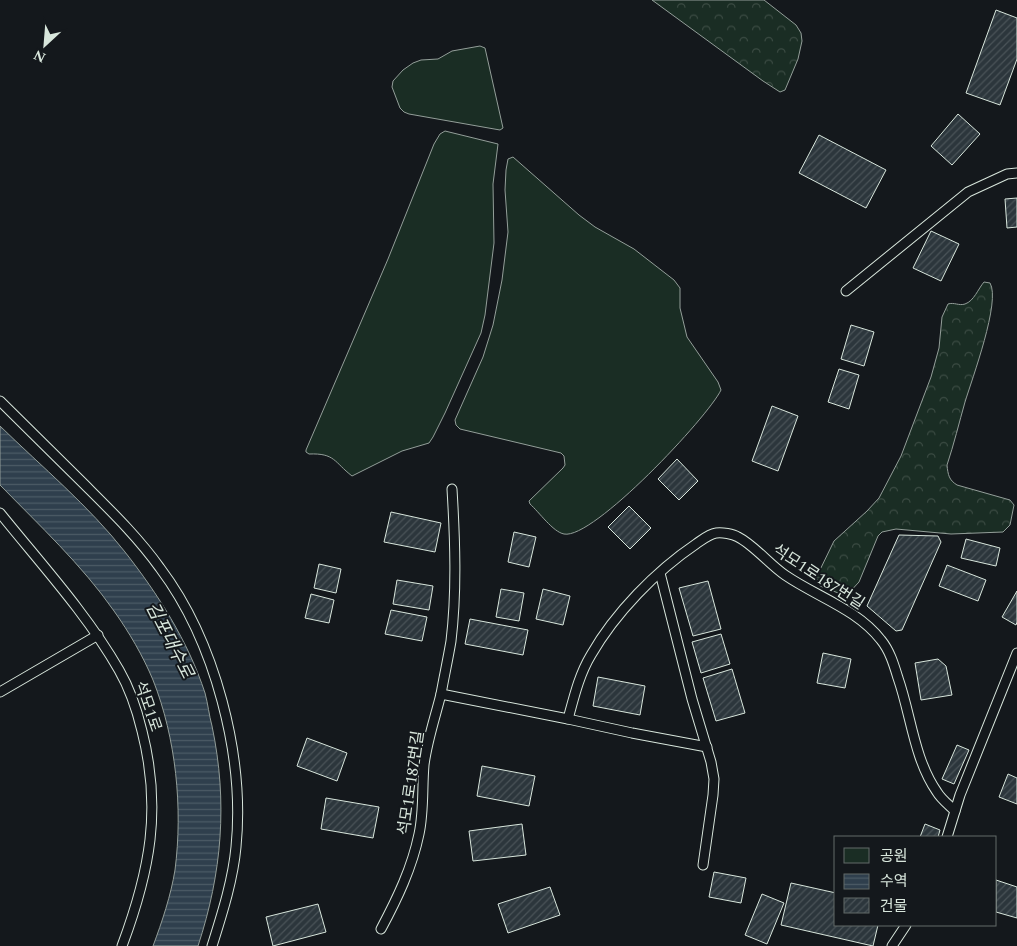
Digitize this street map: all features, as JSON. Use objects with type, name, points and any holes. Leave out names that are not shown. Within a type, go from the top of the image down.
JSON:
[{"type":"lane","points":[[846,291],[968,192],[1007,174],[1017,173]]},
{"type":"lane","points":[[0,401],[94,494],[144,548],[161,569],[182,601],[209,658],[226,719],[236,787],[238,816],[236,849],[224,904],[212,946]]},
{"type":"lane","name":"석모1로187번길","points":[[381,929],[405,881],[422,820],[424,765],[428,741],[441,694],[451,640],[455,546],[452,489]]},
{"type":"lane","name":"석모1로","points":[[0,513],[98,636],[120,672],[131,695],[148,755],[153,795],[152,828],[145,874],[138,901],[122,946]]},
{"type":"lane","name":"석모1로187번길","points":[[568,719],[580,676],[591,655],[609,628],[628,605],[660,573],[686,551],[706,537],[717,533],[727,534],[738,537],[787,577],[852,614],[871,629],[882,641],[891,658],[903,690],[922,762],[929,779],[937,793],[955,811]]},
{"type":"lane","points":[[660,573],[714,779],[704,865]]},
{"type":"lane","points":[[0,692],[98,636]]},
{"type":"lane","points":[[947,836],[992,712],[1017,653]]},
{"type":"lane","points":[[441,694],[707,747]]},
{"type":"lane","points":[[892,946],[905,926]]},
{"type":"green space","points":[[652,0],[764,0],[796,25],[801,33],[802,41],[798,59],[785,90],[780,92],[763,81]]},
{"type":"green space","points":[[480,46],[485,48],[503,128],[500,130],[409,114],[400,108],[392,87],[393,81],[403,70],[421,60],[438,59],[452,51]]},
{"type":"green space","points":[[445,131],[498,144],[493,184],[494,243],[481,333],[445,413],[429,443],[402,451],[352,476],[333,459],[324,455],[309,454],[306,450],[388,259],[434,144],[440,134]]},
{"type":"green space","points":[[513,157],[579,215],[595,227],[634,249],[674,280],[680,288],[680,308],[687,337],[718,382],[721,390],[695,425],[623,498],[599,518],[579,531],[564,534],[551,526],[529,501],[563,468],[565,465],[564,456],[561,453],[460,429],[456,425],[455,420],[483,357],[493,325],[502,280],[508,232],[505,190],[506,170],[508,159]]},
{"type":"green space","points":[[984,282],[990,283],[992,292],[989,322],[947,465],[949,477],[957,485],[1010,500],[1014,505],[1010,525],[1003,532],[951,534],[896,529],[882,532],[878,536],[859,582],[846,596],[820,586],[816,578],[834,541],[879,498],[901,456],[931,377],[939,348],[942,317],[948,304],[968,302]]},
{"type":"water","name":"김포대수로","points":[[0,426],[81,503],[125,552],[149,584],[171,619],[198,674],[206,697],[217,754],[221,810],[220,837],[213,892],[198,946],[153,946],[166,908],[175,870],[178,798],[176,774],[167,725],[153,680],[145,662],[120,619],[102,594],[60,546],[0,485]]},
{"type":"building","points":[[996,10],[1017,18],[1017,59],[1000,105],[966,93]]},
{"type":"building","points":[[958,114],[980,134],[952,165],[931,146]]},
{"type":"building","points":[[819,135],[886,170],[866,208],[799,173]]},
{"type":"building","points":[[1017,198],[1017,227],[1007,228],[1005,199]]},
{"type":"building","points":[[931,231],[959,244],[941,281],[913,268]]},
{"type":"building","points":[[851,325],[874,332],[864,366],[841,359]]},
{"type":"building","points":[[839,369],[859,375],[849,409],[828,402]]},
{"type":"building","points":[[772,406],[798,416],[778,471],[752,461]]},
{"type":"building","points":[[677,459],[698,481],[679,500],[658,479]]},
{"type":"building","points":[[629,506],[651,528],[630,549],[608,527]]},
{"type":"building","points":[[391,512],[441,523],[435,552],[384,542]]},
{"type":"building","points":[[514,532],[536,537],[529,567],[508,562]]},
{"type":"building","points":[[899,535],[938,536],[941,542],[902,630],[896,631],[867,606]]},
{"type":"building","points":[[966,539],[1000,548],[996,566],[961,558]]},
{"type":"building","points":[[319,564],[341,569],[336,593],[314,588]]},
{"type":"building","points":[[947,565],[986,580],[978,601],[939,586]]},
{"type":"building","points":[[397,580],[433,586],[429,610],[393,604]]},
{"type":"building","points":[[708,581],[721,629],[693,636],[679,588]]},
{"type":"building","points":[[501,589],[524,593],[519,621],[496,617]]},
{"type":"building","points":[[543,589],[570,596],[563,625],[536,619]]},
{"type":"building","points":[[1017,591],[1017,622],[1016,625],[1002,617]]},
{"type":"building","points":[[311,594],[334,600],[329,623],[305,618]]},
{"type":"building","points":[[391,610],[427,617],[422,641],[385,634]]},
{"type":"building","points":[[470,619],[528,630],[523,655],[465,644]]},
{"type":"building","points":[[721,634],[730,664],[701,673],[692,642]]},
{"type":"building","points":[[823,653],[851,659],[845,688],[817,683]]},
{"type":"building","points":[[938,659],[946,666],[952,695],[921,700],[915,663]]},
{"type":"building","points":[[732,669],[745,713],[716,721],[703,678]]},
{"type":"building","points":[[598,677],[645,686],[640,715],[593,706]]},
{"type":"building","points":[[307,738],[347,753],[337,781],[297,766]]},
{"type":"building","points":[[957,745],[969,750],[954,784],[942,779]]},
{"type":"building","points":[[482,766],[535,776],[529,806],[477,796]]},
{"type":"building","points":[[1008,774],[1017,778],[1017,804],[999,797]]},
{"type":"building","points":[[326,798],[379,807],[373,838],[321,829]]},
{"type":"building","points":[[522,824],[526,855],[473,861],[469,831]]},
{"type":"building","points":[[925,824],[940,830],[938,836],[920,836]]},
{"type":"building","points":[[714,872],[746,878],[741,903],[709,897]]},
{"type":"building","points":[[997,880],[1017,887],[1017,918],[997,912]]},
{"type":"building","points":[[791,883],[834,893],[834,926],[878,926],[873,946],[781,925]]},
{"type":"building","points":[[550,887],[560,915],[508,933],[498,904]]},
{"type":"building","points":[[762,894],[784,903],[767,944],[745,935]]},
{"type":"building","points":[[318,904],[326,932],[273,946],[266,917]]}]
